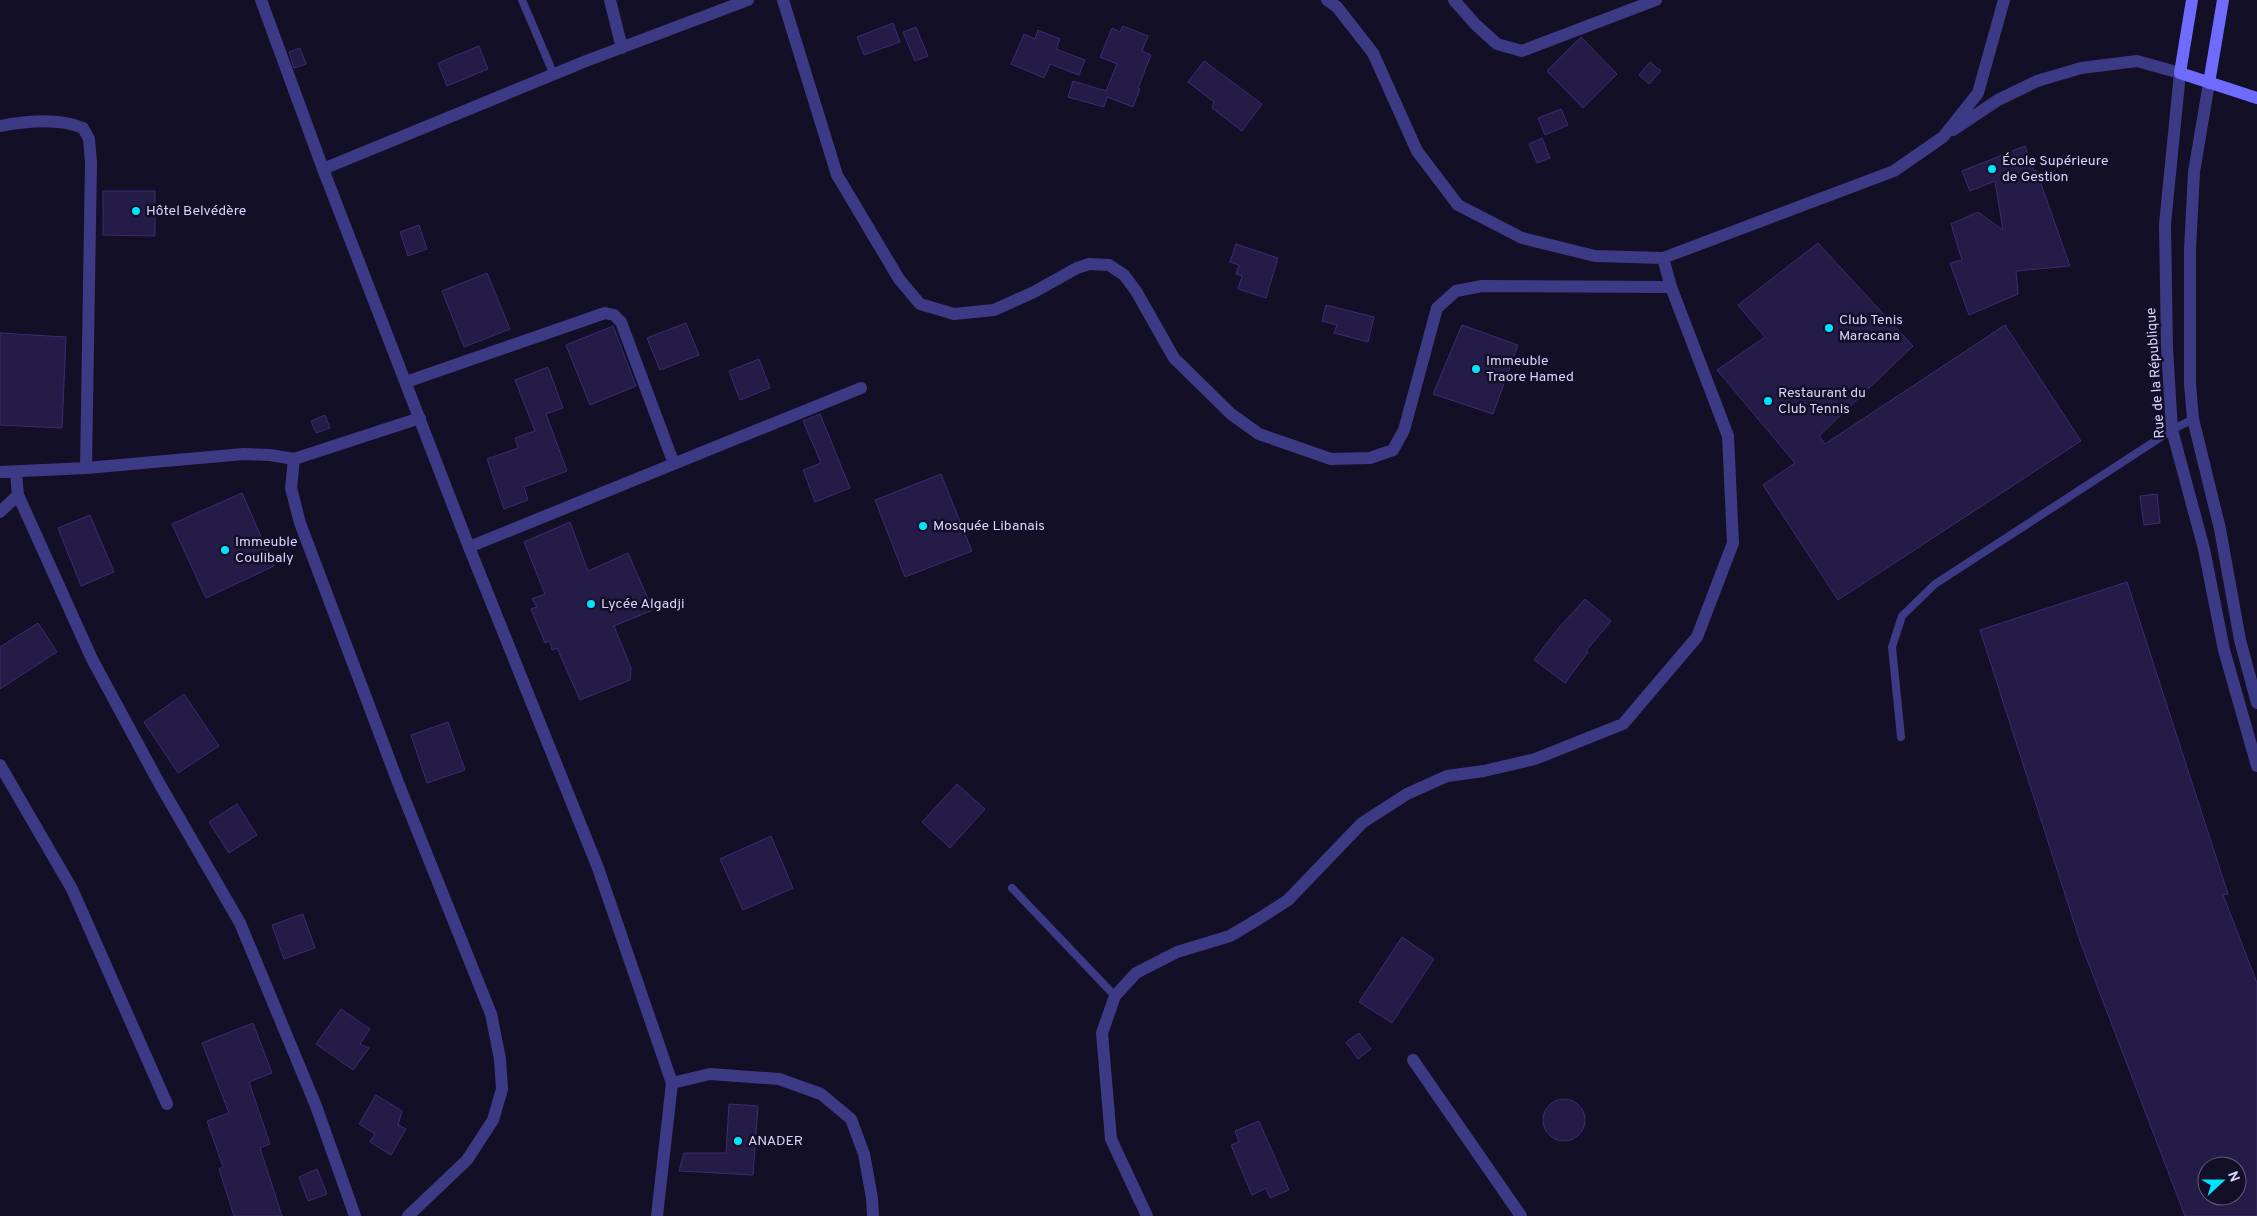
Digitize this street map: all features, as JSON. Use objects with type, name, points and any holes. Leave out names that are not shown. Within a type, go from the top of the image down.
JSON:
[{"type":"main road","name":"Rue de la République","points":[[2180,73],[2192,0]]},
{"type":"main road","points":[[2209,83],[2223,0]]},
{"type":"main road","points":[[2180,73],[2257,98]]},
{"type":"street","points":[[261,0],[323,168],[469,547],[598,868],[672,1083],[657,1216]]},
{"type":"street","points":[[610,0],[622,48]]},
{"type":"street","points":[[323,168],[554,74],[748,0]]},
{"type":"street","points":[[783,0],[837,174],[899,279],[920,304],[954,314],[994,310],[1034,292],[1077,268],[1089,264],[1109,265],[1124,275],[1136,291],[1174,358],[1231,414],[1259,434],[1331,459],[1370,458],[1393,450],[1404,430],[1437,308],[1456,291],[1482,286],[1671,287]]},
{"type":"street","points":[[1327,0],[1337,7],[1373,53],[1417,151],[1458,205],[1522,238],[1595,256],[1663,258],[1894,171],[1998,100],[2037,81],[2073,71],[2137,61],[2180,73]]},
{"type":"street","points":[[1454,0],[1475,24],[1497,44],[1522,51],[1656,0]]},
{"type":"street","points":[[1943,137],[1978,93],[2004,0]]},
{"type":"street","name":"Rue de la République","points":[[2180,73],[2165,224],[2167,348],[2172,430],[2204,549],[2224,650],[2245,732],[2257,766]]},
{"type":"street","points":[[2209,83],[2194,172],[2190,250],[2190,384],[2193,419],[2220,529],[2240,640],[2257,702]]},
{"type":"street","points":[[0,126],[40,122],[73,124],[83,128],[88,138],[91,162],[86,468]]},
{"type":"street","points":[[1147,1216],[1111,1139],[1102,1033],[1115,996],[1136,973],[1176,952],[1230,936],[1288,900],[1362,823],[1407,794],[1447,776],[1484,771],[1535,759],[1623,724],[1697,637],[1733,543],[1728,436],[1671,287],[1663,258]]},
{"type":"street","points":[[406,382],[605,313],[614,315],[621,322],[674,464]]},
{"type":"street","points":[[469,547],[861,388]]},
{"type":"street","points":[[0,472],[16,473],[86,468],[244,454],[270,454],[294,459],[420,418]]},
{"type":"street","points":[[294,459],[292,488],[300,523],[399,785],[491,1014],[500,1059],[502,1089],[493,1120],[467,1160],[408,1216]]},
{"type":"street","points":[[16,473],[18,495],[92,659],[159,783],[240,922],[316,1106],[354,1216]]},
{"type":"street","points":[[0,512],[18,495]]},
{"type":"street","points":[[0,765],[72,889],[167,1104]]},
{"type":"street","points":[[1413,1060],[1521,1216]]},
{"type":"street","points":[[672,1083],[710,1074],[779,1079],[821,1094],[851,1119],[864,1154],[873,1216]]},
{"type":"lane","points":[[522,0],[554,74]]},
{"type":"lane","points":[[1901,737],[1892,647],[1902,616],[1935,584],[2172,430],[2193,419]]},
{"type":"lane","points":[[1012,888],[1115,996]]},
{"type":"building","points":[[893,23],[900,42],[864,55],[857,37]]},
{"type":"building","points":[[1123,26],[1148,36],[1142,51],[1151,55],[1133,107],[1107,97],[1104,107],[1068,97],[1073,81],[1106,91],[1117,64],[1100,57],[1112,28],[1120,32]]},
{"type":"building","points":[[916,27],[928,56],[915,61],[903,32]]},
{"type":"building","points":[[1038,30],[1060,39],[1056,49],[1085,60],[1079,75],[1050,64],[1044,78],[1011,64],[1024,34],[1035,39]]},
{"type":"building","points":[[1581,37],[1617,74],[1583,108],[1547,71]]},
{"type":"building","points":[[479,46],[488,69],[447,86],[438,63]]},
{"type":"building","points":[[300,48],[306,64],[294,68],[289,52]]},
{"type":"building","points":[[1204,61],[1262,104],[1242,131],[1212,108],[1214,102],[1188,82]]},
{"type":"building","points":[[1650,62],[1661,71],[1649,84],[1639,75]]},
{"type":"building","points":[[1561,109],[1568,125],[1545,135],[1538,118]]},
{"type":"building","points":[[1542,138],[1550,158],[1537,163],[1529,144]]},
{"type":"building","points":[[2025,146],[2034,171],[2036,170],[2070,266],[2016,271],[2018,294],[1969,315],[1950,263],[1962,260],[1951,224],[1978,212],[2003,230],[1995,181],[1970,191],[1962,171]]},
{"type":"building","points":[[103,191],[155,191],[155,236],[103,235]]},
{"type":"building","points":[[419,225],[427,249],[408,256],[400,232]]},
{"type":"building","points":[[1818,243],[1913,346],[1819,436],[1825,444],[2005,325],[2081,441],[1838,600],[1763,485],[1795,463],[1717,370],[1765,337],[1738,305]]},
{"type":"building","points":[[1236,244],[1278,258],[1266,298],[1238,289],[1242,276],[1236,274],[1239,265],[1230,262]]},
{"type":"building","points":[[487,273],[510,329],[464,347],[442,291]]},
{"type":"building","points":[[1326,305],[1374,317],[1368,342],[1334,333],[1337,325],[1322,321]]},
{"type":"building","points":[[686,323],[699,355],[660,370],[647,338]]},
{"type":"building","name":"Immeuble Traore Hamed","points":[[1462,325],[1518,345],[1493,414],[1433,394]]},
{"type":"building","points":[[613,326],[636,386],[590,405],[566,345]]},
{"type":"building","points":[[0,333],[66,337],[62,428],[0,425]]},
{"type":"building","points":[[759,359],[770,388],[740,400],[729,371]]},
{"type":"building","points":[[548,367],[563,408],[546,414],[567,471],[524,487],[528,500],[504,509],[487,459],[518,448],[515,438],[535,431],[515,380]]},
{"type":"building","points":[[820,414],[850,488],[815,502],[803,470],[821,463],[803,421]]},
{"type":"building","points":[[325,415],[330,428],[316,433],[311,421]]},
{"type":"building","points":[[941,474],[972,551],[905,577],[875,500]]},
{"type":"building","name":"Immeuble Coulibaly","points":[[242,493],[274,566],[206,598],[172,524]]},
{"type":"building","points":[[2157,494],[2160,523],[2144,525],[2140,496]]},
{"type":"building","points":[[90,515],[114,572],[81,586],[58,528]]},
{"type":"building","points":[[570,522],[588,571],[628,553],[653,610],[614,626],[631,668],[630,680],[580,700],[557,648],[552,650],[550,641],[545,643],[531,609],[537,607],[532,599],[545,594],[524,542]]},
{"type":"building","points":[[2127,582],[2228,894],[2223,895],[2257,983],[2257,1216],[2185,1216],[2080,941],[1980,630]]},
{"type":"building","points":[[1585,599],[1611,621],[1586,651],[1588,652],[1565,683],[1534,660],[1557,630]]},
{"type":"building","points":[[38,623],[57,652],[0,689],[0,647]]},
{"type":"building","points":[[184,694],[219,746],[178,773],[144,722]]},
{"type":"building","points":[[448,722],[465,770],[427,783],[411,735]]},
{"type":"building","points":[[957,784],[985,809],[950,848],[922,822]]},
{"type":"building","points":[[237,804],[257,835],[229,853],[209,822]]},
{"type":"building","points":[[771,836],[793,888],[743,910],[720,859]]},
{"type":"building","points":[[303,914],[315,948],[284,959],[272,925]]},
{"type":"building","points":[[1402,937],[1434,959],[1392,1023],[1359,1002]]},
{"type":"building","points":[[341,1009],[370,1029],[360,1044],[369,1048],[353,1070],[316,1044]]},
{"type":"building","points":[[253,1023],[272,1073],[249,1082],[270,1144],[260,1148],[282,1216],[234,1216],[219,1169],[223,1167],[207,1121],[229,1113],[202,1043]]},
{"type":"building","points":[[1359,1033],[1371,1049],[1358,1059],[1346,1042]]},
{"type":"building","points":[[376,1095],[402,1111],[398,1125],[406,1129],[391,1155],[370,1142],[375,1134],[359,1124]]},
{"type":"building","points":[[1564,1099],[1579,1105],[1585,1120],[1579,1135],[1564,1141],[1549,1135],[1543,1120],[1549,1105]]},
{"type":"building","points":[[729,1104],[758,1106],[753,1175],[679,1171],[684,1153],[726,1153]]},
{"type":"building","points":[[1259,1121],[1289,1190],[1270,1198],[1266,1188],[1252,1195],[1231,1145],[1239,1142],[1235,1131]]},
{"type":"building","points":[[317,1169],[327,1194],[308,1201],[299,1177]]},
{"type":"place","name":"École Supérieure de Gestion","points":[[1992,169]]},
{"type":"place","name":"Hôtel Belvédère","points":[[136,211]]},
{"type":"place","name":"Club Tenis Maracana","points":[[1829,328]]},
{"type":"place","name":"Immeuble Traore Hamed","points":[[1476,369]]},
{"type":"place","name":"Restaurant du Club Tennis","points":[[1768,401]]},
{"type":"place","name":"Mosquée Libanais","points":[[923,526]]},
{"type":"place","name":"Immeuble Coulibaly","points":[[225,550]]},
{"type":"place","name":"Lycée Algadji","points":[[591,604]]},
{"type":"place","name":"ANADER","points":[[738,1141]]}]
